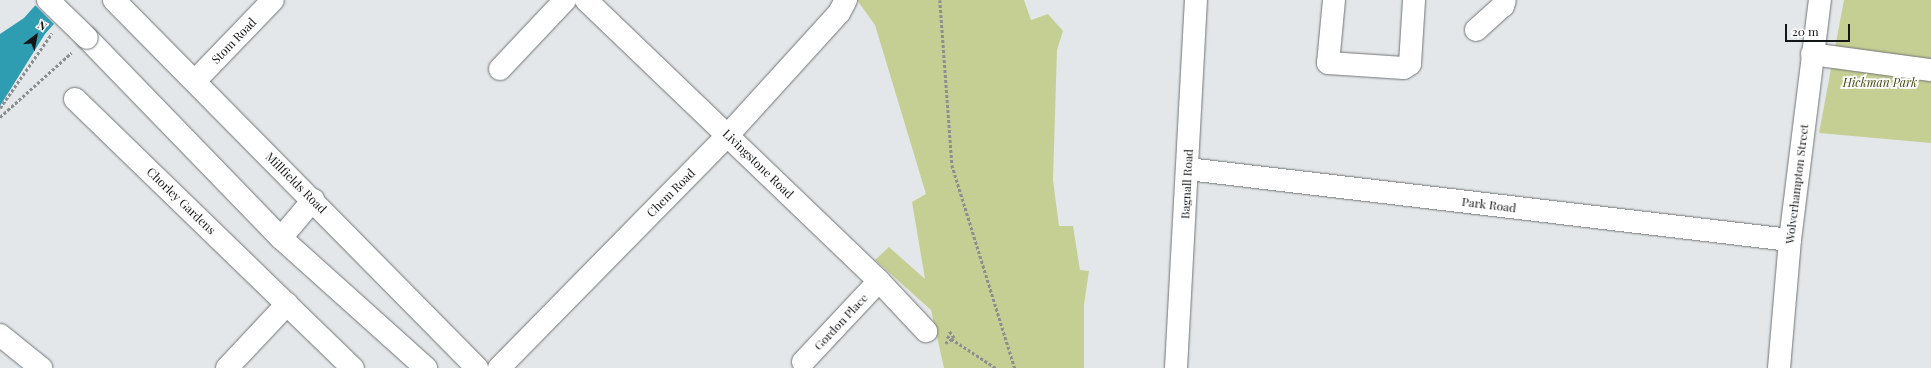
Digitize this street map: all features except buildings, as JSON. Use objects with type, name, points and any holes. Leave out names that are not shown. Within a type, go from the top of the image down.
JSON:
[{"type":"street","points":[[48,0],[87,38],[281,238],[426,368]]},
{"type":"street","name":"Millfields Road","points":[[114,0],[476,368]]},
{"type":"street","name":"Stom Road","points":[[195,81],[273,0]]},
{"type":"street","points":[[500,69],[565,0]]},
{"type":"street","name":"Livingstone Road","points":[[586,0],[879,281],[926,331]]},
{"type":"street","name":"Bagnall Road","points":[[1176,368],[1196,0]]},
{"type":"street","points":[[1334,0],[1328,63],[1404,68],[1410,64],[1414,0]]},
{"type":"street","points":[[1476,30],[1503,6],[1505,0]]},
{"type":"street","name":"Wolverhampton Street","points":[[1779,368],[1790,240],[1812,54],[1820,0]]},
{"type":"street","name":"Chem Road","points":[[499,368],[728,135],[842,6]]},
{"type":"street","points":[[1812,54],[1931,70]]},
{"type":"street","name":"Chorley Gardens","points":[[75,99],[353,368]]},
{"type":"street","name":"Park Road","points":[[1188,169],[1790,240]]},
{"type":"street","points":[[281,238],[312,200]]},
{"type":"street","name":"Gordon Place","points":[[803,362],[879,281]]},
{"type":"street","points":[[227,368],[287,304]]},
{"type":"street","points":[[0,335],[41,368]]},
{"type":"path","points":[[940,0],[952,165],[1015,368]]},
{"type":"path","points":[[0,108],[58,27]]},
{"type":"path","points":[[0,117],[87,38]]},
{"type":"path","points":[[954,338],[996,368]]},
{"type":"green space","points":[[857,0],[1024,0],[1031,20],[1048,14],[1063,31],[1057,50],[1053,180],[1059,226],[1073,226],[1080,270],[1089,271],[1084,305],[1084,368],[944,368],[931,310],[875,260],[889,247],[925,279],[912,202],[926,194],[875,25]]},
{"type":"green space","name":"Hickman Park","points":[[1844,0],[1931,0],[1931,143],[1819,133]]},
{"type":"water","points":[[40,0],[75,0],[45,34],[0,106],[0,34],[24,18]]},
{"type":"pier","points":[[38,0],[77,0],[55,25],[34,4]]}]
